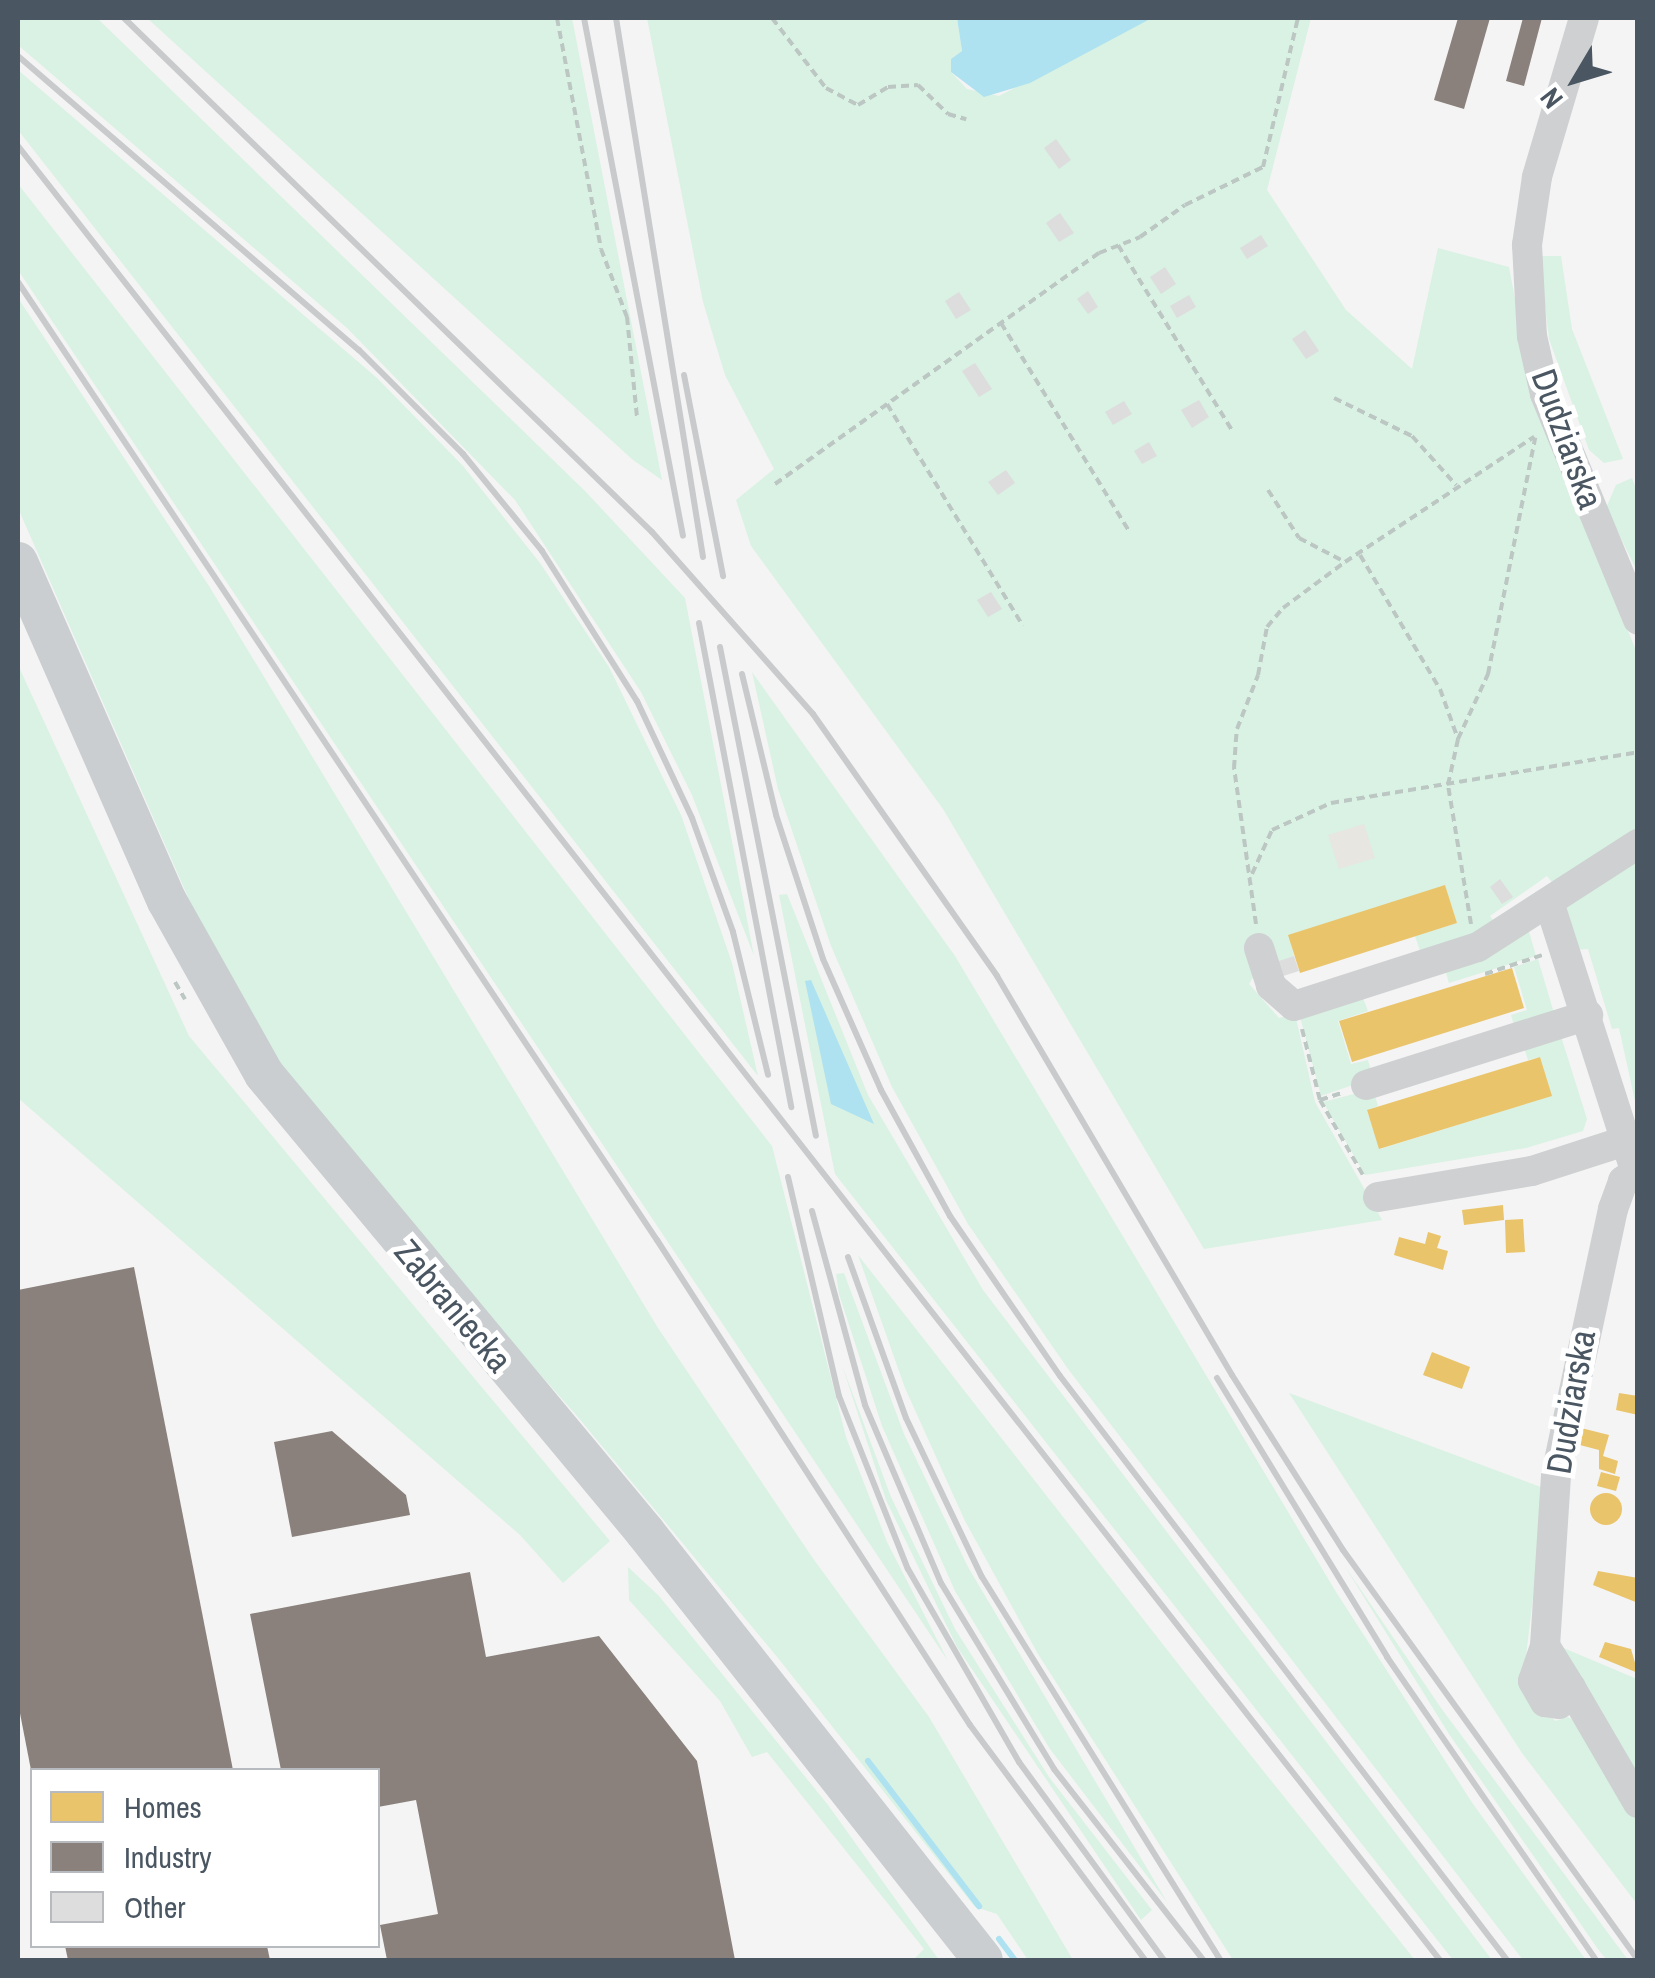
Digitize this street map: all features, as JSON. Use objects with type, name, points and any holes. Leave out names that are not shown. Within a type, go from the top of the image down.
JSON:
[{"type":"main road","name":"Zabraniecka","points":[[23,574],[167,901],[264,1074],[645,1532],[983,1960]]},
{"type":"street","name":"Dudziarska","points":[[1584,18],[1550,121],[1527,244],[1532,336],[1545,394],[1638,620]]},
{"type":"street","points":[[1258,948],[1271,986],[1294,1006],[1478,947],[1638,844]]},
{"type":"street","points":[[1377,1187],[1633,1160],[1548,902]]},
{"type":"street","points":[[1366,1085],[1588,1015]]},
{"type":"street","name":"Dudziarska","points":[[1633,1160],[1612,1209],[1556,1475],[1546,1646],[1638,1804]]},
{"type":"path","points":[[557,18],[601,249],[627,317],[637,418]]},
{"type":"path","points":[[772,18],[826,88],[858,105],[888,87],[918,85],[948,114],[966,119]]},
{"type":"path","points":[[774,484],[1118,246],[1262,167],[1298,18]]},
{"type":"path","points":[[1118,246],[1233,432]]},
{"type":"path","points":[[1002,323],[1129,532]]},
{"type":"path","points":[[1478,947],[1461,889],[1448,785],[1458,739],[1488,674],[1545,394]]},
{"type":"path","points":[[1334,398],[1412,436],[1456,485]]},
{"type":"path","points":[[887,404],[1023,626]]},
{"type":"path","points":[[1258,948],[1234,768],[1237,729],[1258,675],[1268,628],[1283,608],[1345,562],[1535,436]]},
{"type":"path","points":[[1268,490],[1299,538],[1345,562]]},
{"type":"path","points":[[1360,555],[1440,690],[1458,739]]},
{"type":"path","points":[[1250,879],[1272,830],[1298,814],[1331,803],[1638,752]]},
{"type":"path","points":[[1294,1006],[1320,1100],[1365,1179],[1377,1187]]},
{"type":"green space","points":[[18,18],[97,18],[585,491],[685,598],[754,956],[692,795],[641,692],[515,500],[347,328],[18,45]]},
{"type":"green space","points":[[147,18],[572,18],[662,480],[633,460]]},
{"type":"green space","points":[[647,18],[957,18],[962,51],[951,59],[951,72],[967,89],[999,96],[1152,18],[1311,18],[1267,190],[1346,310],[1412,369],[1438,248],[1509,267],[1535,404],[1637,653],[1637,832],[1555,886],[1547,876],[1490,916],[1496,924],[1423,960],[1415,936],[1457,923],[1445,886],[1289,935],[1294,956],[1255,974],[1249,984],[1279,1018],[1295,1014],[1315,1102],[1382,1220],[1204,1249],[943,809],[751,546],[736,500],[774,469],[725,375],[703,302]]},
{"type":"green space","points":[[18,70],[377,378],[463,466],[540,563],[609,667],[681,815],[732,963],[758,1076],[18,130]]},
{"type":"green space","points":[[18,184],[772,1146],[846,1437],[887,1542],[948,1661],[18,270]]},
{"type":"green space","points":[[1539,256],[1561,256],[1572,329],[1623,459],[1604,463],[1589,450],[1549,339]]},
{"type":"green space","points":[[18,298],[209,586],[658,1328],[812,1557],[929,1717],[1073,1960],[1028,1960],[997,1914],[975,1907],[778,1658],[577,1416],[395,1210],[282,1067],[208,943],[18,508]]},
{"type":"green space","points":[[1632,478],[1637,491],[1637,571],[1606,508],[1616,485]]},
{"type":"green space","points":[[18,665],[189,1036],[610,1541],[563,1583],[520,1535],[18,1098]]},
{"type":"green space","points":[[752,672],[955,956],[1336,1592],[1473,1804],[1586,1960],[1523,1960],[1068,1369],[968,1224],[892,1087],[831,946],[778,789]]},
{"type":"green space","points":[[1637,855],[1637,1110],[1619,1028],[1612,1029],[1588,949],[1574,950],[1561,911]]},
{"type":"green space","points":[[787,894],[868,1095],[983,1290],[1492,1960],[1453,1960],[835,1174],[779,895]]},
{"type":"green space","points":[[1528,928],[1536,956],[1449,983],[1444,966]]},
{"type":"green space","points":[[1538,959],[1556,1020],[1516,1032],[1511,1015],[1527,1010],[1514,967]]},
{"type":"green space","points":[[1361,993],[1368,1011],[1338,1021],[1351,1064],[1368,1060],[1373,1078],[1321,1096],[1299,1013]]},
{"type":"green space","points":[[1559,1030],[1587,1119],[1583,1131],[1526,1148],[1365,1175],[1323,1102],[1373,1089],[1378,1106],[1367,1111],[1380,1149],[1551,1096],[1540,1057],[1528,1060],[1522,1041]]},
{"type":"green space","points":[[858,1255],[1415,1960],[1233,1960],[1038,1654],[965,1521],[905,1388]]},
{"type":"green space","points":[[844,1273],[904,1434],[968,1567],[1167,1902],[1050,1749],[955,1591],[882,1426],[839,1294],[836,1274]]},
{"type":"green space","points":[[842,1365],[891,1497],[955,1629],[1049,1777],[1152,1910],[1141,1920],[957,1647],[886,1500]]},
{"type":"green space","points":[[1289,1393],[1546,1489],[1523,1681],[1555,1721],[1568,1717],[1587,1727],[1637,1808],[1637,1904],[1522,1753]]},
{"type":"green space","points":[[1344,1565],[1441,1708],[1628,1960],[1607,1960],[1600,1952],[1449,1734]]},
{"type":"green space","points":[[628,1567],[659,1596],[828,1805],[939,1960],[913,1960],[924,1949],[767,1752],[752,1757],[720,1701],[629,1600]]},
{"type":"green space","points":[[1554,1644],[1637,1679],[1637,1790]]},
{"type":"sand","points":[[1364,824],[1375,858],[1339,869],[1328,835]]},
{"type":"water","points":[[957,18],[1152,18],[1030,83],[984,97],[951,72],[951,59],[962,51]]},
{"type":"water","points":[[811,980],[874,1124],[831,1104],[805,981]]},
{"type":"building: Homes","points":[[1445,885],[1457,923],[1300,973],[1288,935]]},
{"type":"building: Homes","points":[[1512,968],[1524,1008],[1352,1062],[1339,1021]]},
{"type":"building: Homes","points":[[1540,1057],[1552,1096],[1379,1149],[1367,1110]]},
{"type":"building: Homes","points":[[1503,1205],[1504,1220],[1464,1225],[1462,1210]]},
{"type":"building: Homes","points":[[1523,1219],[1525,1252],[1506,1253],[1505,1220]]},
{"type":"building: Homes","points":[[1428,1232],[1441,1236],[1437,1248],[1448,1251],[1443,1270],[1394,1255],[1399,1237],[1425,1244]]},
{"type":"building: Homes","points":[[1432,1352],[1470,1367],[1462,1389],[1423,1375]]},
{"type":"building: Homes","points":[[1619,1393],[1638,1396],[1638,1415],[1616,1410]]},
{"type":"building: Homes","points":[[1581,1428],[1609,1435],[1603,1456],[1618,1461],[1615,1474],[1599,1469],[1599,1450],[1576,1444]]},
{"type":"building: Homes","points":[[1601,1472],[1620,1477],[1616,1491],[1597,1486]]},
{"type":"building: Homes","points":[[1606,1493],[1617,1498],[1622,1509],[1617,1520],[1606,1525],[1595,1520],[1590,1509],[1595,1498]]},
{"type":"building: Homes","points":[[1598,1571],[1638,1578],[1638,1603],[1593,1585]]},
{"type":"building: Homes","points":[[1605,1642],[1631,1649],[1638,1673],[1599,1657]]},
{"type":"building: Industry","points":[[1458,18],[1490,18],[1464,109],[1434,100]]},
{"type":"building: Industry","points":[[1523,18],[1542,18],[1524,86],[1506,81]]},
{"type":"building: Industry","points":[[134,1267],[233,1768],[31,1768],[18,1703],[18,1290]]},
{"type":"building: Industry","points":[[332,1431],[406,1495],[410,1515],[292,1537],[274,1442]]},
{"type":"building: Industry","points":[[470,1572],[486,1657],[599,1636],[697,1761],[735,1960],[387,1960],[380,1925],[438,1914],[416,1800],[380,1807],[380,1768],[281,1768],[250,1614]]},
{"type":"building: Industry","points":[[65,1948],[267,1948],[270,1960],[68,1960]]},
{"type":"building: Other","points":[[1056,139],[1071,160],[1059,169],[1044,148]]},
{"type":"building: Other","points":[[1060,213],[1074,233],[1059,242],[1046,223]]},
{"type":"building: Other","points":[[1261,235],[1268,246],[1247,259],[1240,248]]},
{"type":"building: Other","points":[[1165,267],[1176,284],[1161,294],[1150,277]]},
{"type":"building: Other","points":[[1088,291],[1098,307],[1088,314],[1077,299]]},
{"type":"building: Other","points":[[959,292],[971,310],[956,319],[945,301]]},
{"type":"building: Other","points":[[1189,295],[1196,307],[1177,318],[1170,306]]},
{"type":"building: Other","points":[[1305,330],[1319,351],[1306,359],[1292,339]]},
{"type":"building: Other","points":[[975,363],[992,389],[979,397],[962,371]]},
{"type":"building: Other","points":[[1199,400],[1209,417],[1192,428],[1181,410]]},
{"type":"building: Other","points":[[1124,401],[1132,414],[1113,425],[1105,412]]},
{"type":"building: Other","points":[[1149,442],[1157,456],[1142,464],[1134,451]]},
{"type":"building: Other","points":[[1006,470],[1015,483],[998,495],[988,482]]},
{"type":"building: Other","points":[[991,592],[1002,609],[988,617],[977,600]]},
{"type":"building: Other","points":[[1500,879],[1513,897],[1502,904],[1490,887]]},
{"type":"building: Other","points":[[1294,956],[1299,971],[1280,977],[1276,962]]},
{"type":"waterway","points":[[868,1761],[979,1906]]},
{"type":"waterway","points":[[999,1939],[1015,1960]]},
{"type":"railway","points":[[124,18],[652,532],[813,714],[997,976],[1232,1375],[1343,1550],[1638,1960]]},
{"type":"railway","points":[[584,18],[683,536]]},
{"type":"railway","points":[[616,18],[703,557]]},
{"type":"railway","points":[[18,56],[359,350],[463,454],[542,551],[637,701],[692,818],[733,932],[768,1075]]},
{"type":"railway","points":[[18,146],[1440,1960]]},
{"type":"railway","points":[[18,282],[657,1240],[970,1725],[1145,1960]]},
{"type":"railway","points":[[684,375],[723,576]]},
{"type":"railway","points":[[699,623],[791,1107]]},
{"type":"railway","points":[[720,647],[816,1136]]},
{"type":"railway","points":[[742,674],[776,815],[823,959],[881,1090],[950,1216],[1060,1376],[1507,1960]]},
{"type":"railway","points":[[788,1177],[839,1396],[908,1569],[1019,1762],[1164,1960]]},
{"type":"railway","points":[[812,1211],[865,1405],[941,1583],[1054,1769],[1203,1960]]},
{"type":"railway","points":[[848,1257],[906,1418],[982,1577],[1220,1960]]},
{"type":"railway","points":[[1217,1378],[1387,1657],[1596,1960]]}]
